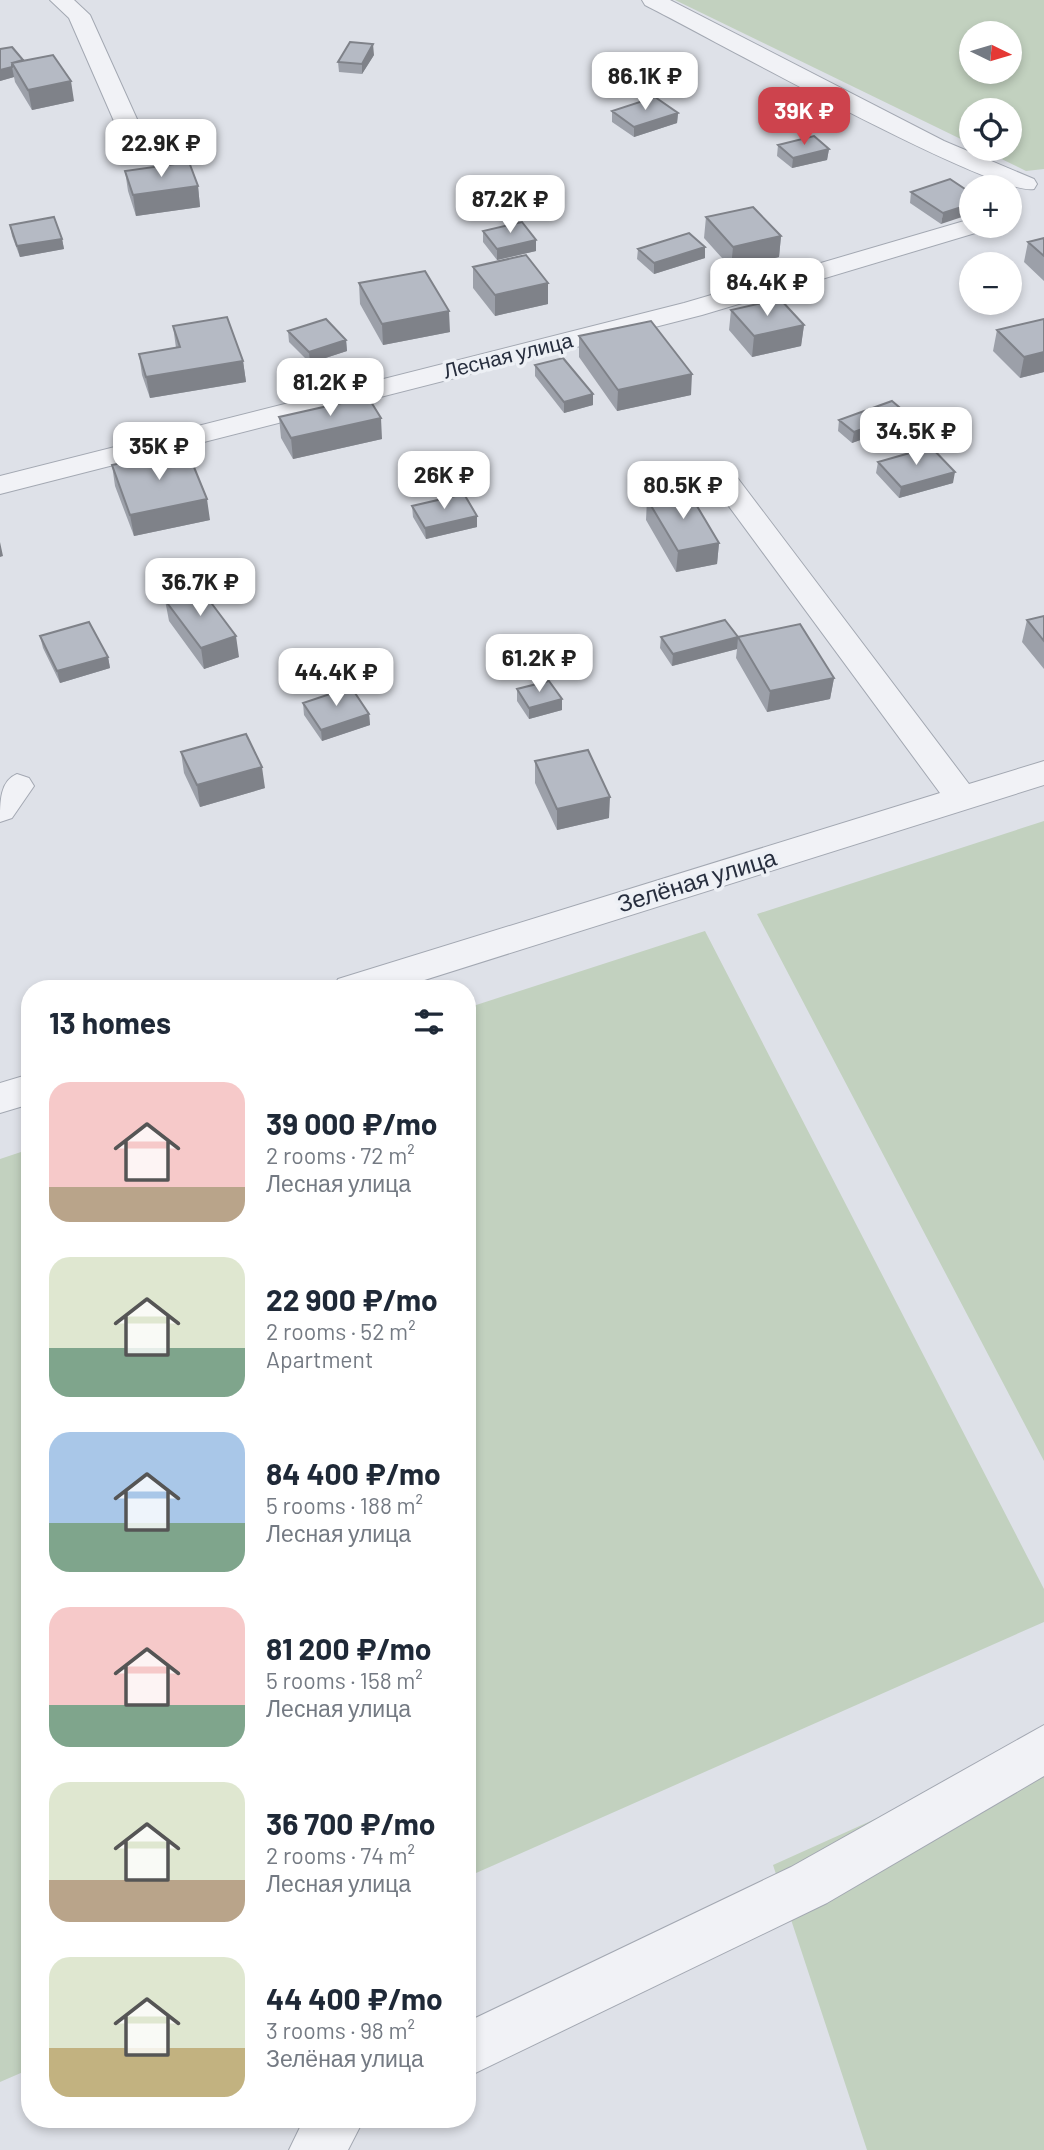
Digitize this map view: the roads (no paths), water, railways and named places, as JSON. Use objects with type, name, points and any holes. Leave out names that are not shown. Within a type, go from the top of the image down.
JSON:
[{"type":"street","points":[[61,0],[79,15],[129,128]]},
{"type":"street","points":[[653,0],[935,146],[1026,187]]},
{"type":"street","name":"Лесная улица","points":[[0,485],[693,309],[959,230]]},
{"type":"street","points":[[726,482],[962,799]]},
{"type":"street","name":"Зелёная улица","points":[[380,980],[1044,773]]},
{"type":"street","points":[[0,1098],[21,1092]]},
{"type":"street","points":[[476,2046],[809,1885],[1044,1749]]},
{"type":"street","points":[[316,2150],[331,2128]]}]
